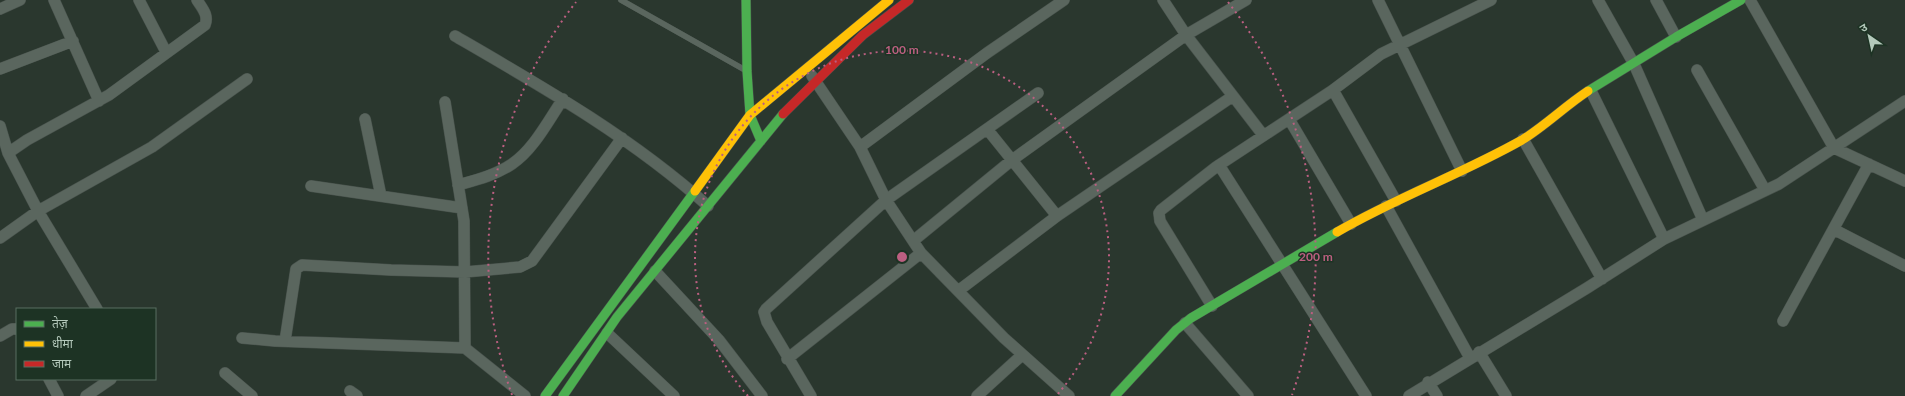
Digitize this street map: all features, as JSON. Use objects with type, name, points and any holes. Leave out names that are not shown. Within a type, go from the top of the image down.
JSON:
[{"type":"street","points":[[0,9],[20,0]]},
{"type":"street","points":[[54,0],[99,101]]},
{"type":"street","points":[[139,0],[166,52]]},
{"type":"street","points":[[8,153],[27,140],[99,101],[205,25],[207,19],[206,14],[197,0]]},
{"type":"street","points":[[746,0],[747,71],[750,115],[761,141]]},
{"type":"street","points":[[545,396],[692,192],[750,115],[806,67],[889,0]]},
{"type":"street","points":[[564,396],[607,333],[655,271],[783,114],[863,35],[908,0]]},
{"type":"street","points":[[860,147],[987,53],[1064,0]]},
{"type":"street","points":[[1163,0],[1186,35],[1262,135]]},
{"type":"street","points":[[913,240],[1012,160],[1186,35],[1246,0]]},
{"type":"street","points":[[1378,0],[1462,170]]},
{"type":"street","points":[[1212,306],[1160,221],[1159,218],[1162,210],[1219,165],[1262,135],[1333,90],[1381,54],[1491,0]]},
{"type":"street","points":[[1598,0],[1634,64],[1703,220]]},
{"type":"street","points":[[1656,0],[1676,37]]},
{"type":"street","points":[[1115,396],[1185,323],[1350,224],[1396,200],[1462,170],[1523,139],[1591,91],[1676,37],[1740,0]]},
{"type":"street","points":[[1750,0],[1834,148],[1905,181]]},
{"type":"street","points":[[455,36],[563,99],[622,138],[708,206]]},
{"type":"street","points":[[0,70],[73,41]]},
{"type":"street","points":[[806,67],[860,147],[886,200],[921,253],[1022,354],[1069,396]]},
{"type":"street","points":[[1697,70],[1765,190]]},
{"type":"street","points":[[0,238],[38,211],[152,147],[247,80]]},
{"type":"street","points":[[1333,90],[1396,200]]},
{"type":"street","points":[[1591,91],[1664,239]]},
{"type":"street","points":[[811,396],[787,359],[767,322],[764,312],[766,309],[886,200],[1038,93]]},
{"type":"street","points":[[958,291],[1057,216],[1233,96]]},
{"type":"street","points":[[458,185],[490,175],[513,163],[529,148],[563,99]]},
{"type":"street","points":[[1409,396],[1428,382],[1602,279],[1664,239],[1779,184],[1905,101]]},
{"type":"street","points":[[445,102],[464,222],[465,348]]},
{"type":"street","points":[[365,119],[381,196]]},
{"type":"street","points":[[1289,119],[1350,224]]},
{"type":"street","points":[[0,126],[8,153],[38,211],[96,308]]},
{"type":"street","points":[[987,129],[1057,216]]},
{"type":"street","points":[[285,341],[296,268],[302,265],[465,272],[520,267],[532,261],[622,138]]},
{"type":"street","points":[[1523,139],[1602,279]]},
{"type":"street","points":[[1783,321],[1835,230],[1869,164]]},
{"type":"street","points":[[1219,165],[1366,396]]},
{"type":"street","points":[[311,186],[462,208]]},
{"type":"street","points":[[1386,206],[1475,355],[1506,396]]},
{"type":"street","points":[[1835,230],[1905,266]]},
{"type":"street","points":[[787,359],[921,253]]},
{"type":"street","points":[[655,271],[719,340],[762,396]]},
{"type":"street","points":[[1185,323],[1248,396]]},
{"type":"street","points":[[0,336],[12,329],[16,330]]},
{"type":"street","points":[[607,333],[674,396]]},
{"type":"street","points":[[242,338],[465,348],[525,396]]},
{"type":"street","points":[[977,396],[1022,354]]},
{"type":"street","points":[[225,373],[252,396]]},
{"type":"street","points":[[49,380],[57,396]]},
{"type":"street","points":[[86,396],[110,380]]},
{"type":"street","points":[[1428,382],[1437,396]]},
{"type":"lane","points":[[621,0],[747,71]]},
{"type":"traffic: fast","points":[[746,0],[747,71],[750,115],[761,141]]},
{"type":"traffic: fast","points":[[1588,91],[1676,37],[1741,0]]},
{"type":"traffic: fast","points":[[563,396],[617,317],[783,114]]},
{"type":"traffic: fast","points":[[545,396],[695,191]]},
{"type":"traffic: fast","points":[[1115,396],[1176,330],[1191,318],[1337,232]]},
{"type":"traffic: slow","points":[[695,191],[750,115],[889,0]]},
{"type":"traffic: slow","points":[[1337,232],[1360,219],[1476,164],[1522,140],[1539,129],[1588,91]]},
{"type":"traffic: jam","points":[[783,114],[863,35],[909,0]]}]
